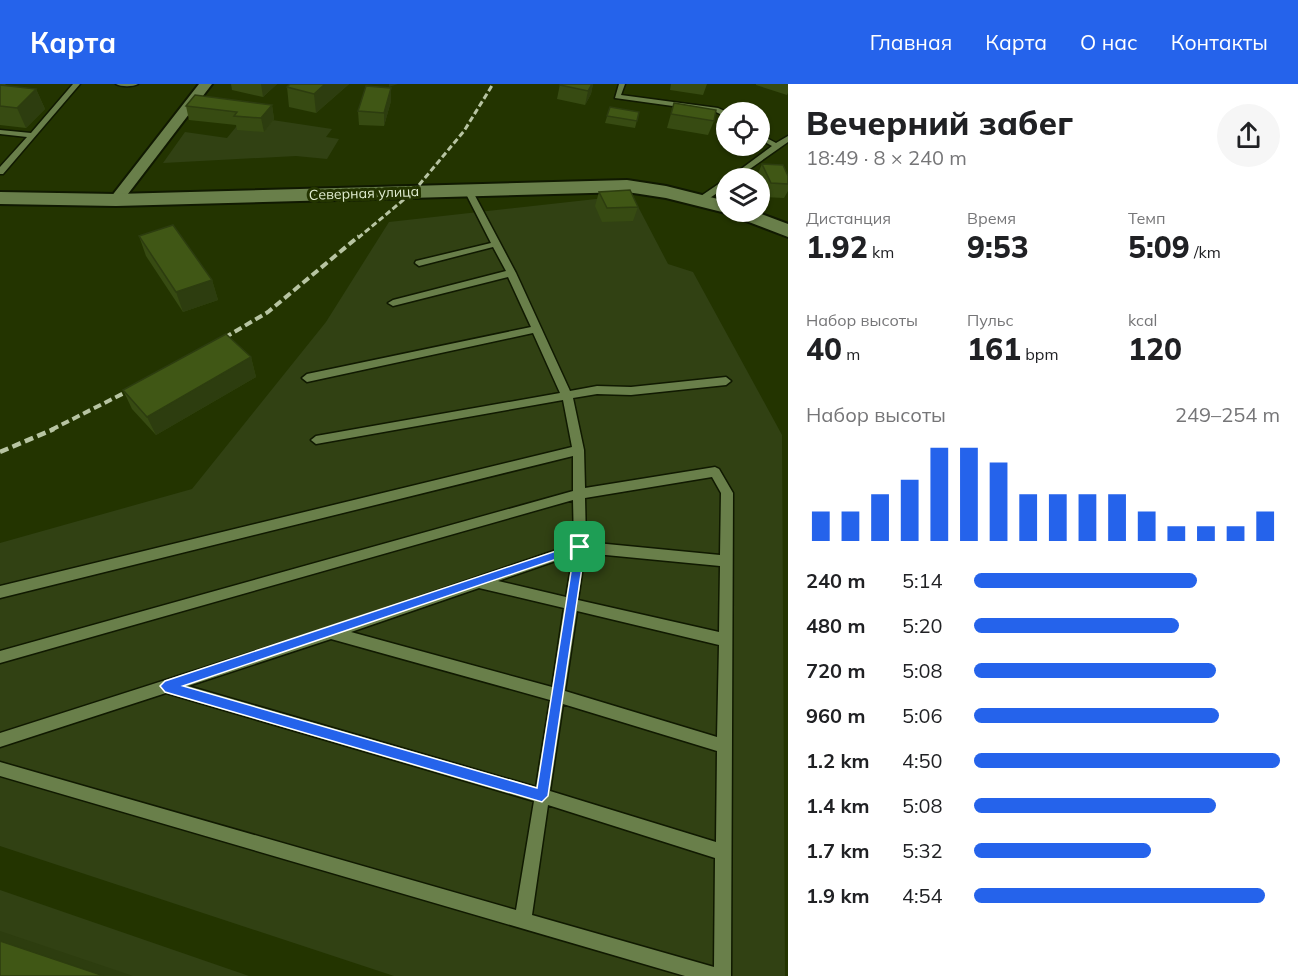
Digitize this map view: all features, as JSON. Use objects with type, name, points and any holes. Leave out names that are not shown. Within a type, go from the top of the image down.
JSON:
[{"type":"street","points":[[116,200],[206,84]]},
{"type":"street","name":"Северная улица","points":[[0,198],[116,200],[627,186],[716,204]]},
{"type":"street","points":[[765,222],[788,231]]},
{"type":"lane","points":[[0,172],[77,84]]},
{"type":"lane","points":[[119,84],[135,84]]},
{"type":"lane","points":[[622,84],[617,97],[716,110]]},
{"type":"lane","points":[[0,132],[33,135]]},
{"type":"lane","points":[[748,168],[788,138]]},
{"type":"lane","points":[[770,142],[778,147]]},
{"type":"lane","points":[[468,190],[511,273],[567,396],[578,450],[580,547],[523,921]]},
{"type":"lane","points":[[701,200],[716,190]]},
{"type":"lane","points":[[419,263],[496,244]]},
{"type":"lane","points":[[393,303],[511,273]]},
{"type":"lane","points":[[307,378],[536,329]]},
{"type":"lane","points":[[316,440],[597,390],[631,391],[726,381]]},
{"type":"lane","points":[[0,592],[578,450]]},
{"type":"lane","points":[[0,657],[578,494],[715,472],[727,493],[722,976]]},
{"type":"lane","points":[[0,740],[331,633],[580,547],[726,561]]},
{"type":"lane","points":[[479,582],[725,640]]},
{"type":"lane","points":[[331,633],[557,695],[724,746]]},
{"type":"lane","points":[[165,686],[542,796],[722,852]]},
{"type":"lane","points":[[0,769],[714,976]]},
{"type":"shaded area","points":[[245,116],[332,129],[326,137],[339,139],[327,159],[296,156],[163,163],[185,132],[227,138]]},
{"type":"shaded area","points":[[632,195],[668,264],[693,272],[782,435],[785,976],[394,976],[0,846],[0,543],[192,489],[326,322],[389,222]]},
{"type":"shaded area","points":[[0,890],[249,976],[0,976]]},
{"type":"building","points":[[290,84],[325,84],[314,94],[287,87]]},
{"type":"building","points":[[561,84],[592,84],[588,91]]},
{"type":"building","points":[[0,85],[36,89],[17,108],[0,106]]},
{"type":"building","points":[[366,86],[391,88],[384,113],[358,111]]},
{"type":"building","points":[[195,95],[272,105],[261,118],[234,116],[237,112],[186,106]]},
{"type":"building","points":[[674,103],[716,110],[714,121],[671,114]]},
{"type":"building","points":[[610,107],[639,112],[637,121],[607,116]]},
{"type":"building","points":[[762,164],[783,165],[788,176],[788,184],[771,183],[770,168],[764,168]]},
{"type":"building","points":[[630,190],[638,207],[607,208],[599,192]]},
{"type":"building","points":[[173,225],[212,280],[176,292],[139,236]]},
{"type":"building","points":[[226,334],[251,357],[147,417],[123,390]]},
{"type":"building","points":[[0,941],[104,976],[0,976]]},
{"type":"railway","points":[[358,238],[414,191],[464,131],[493,84]]},
{"type":"railway","points":[[214,344],[268,312],[359,236]]},
{"type":"railway","points":[[51,430],[138,386]]},
{"type":"railway","points":[[0,452],[54,429]]},
{"type":"route","points":[[580,547],[542,796],[165,686],[331,633],[580,547]]}]
